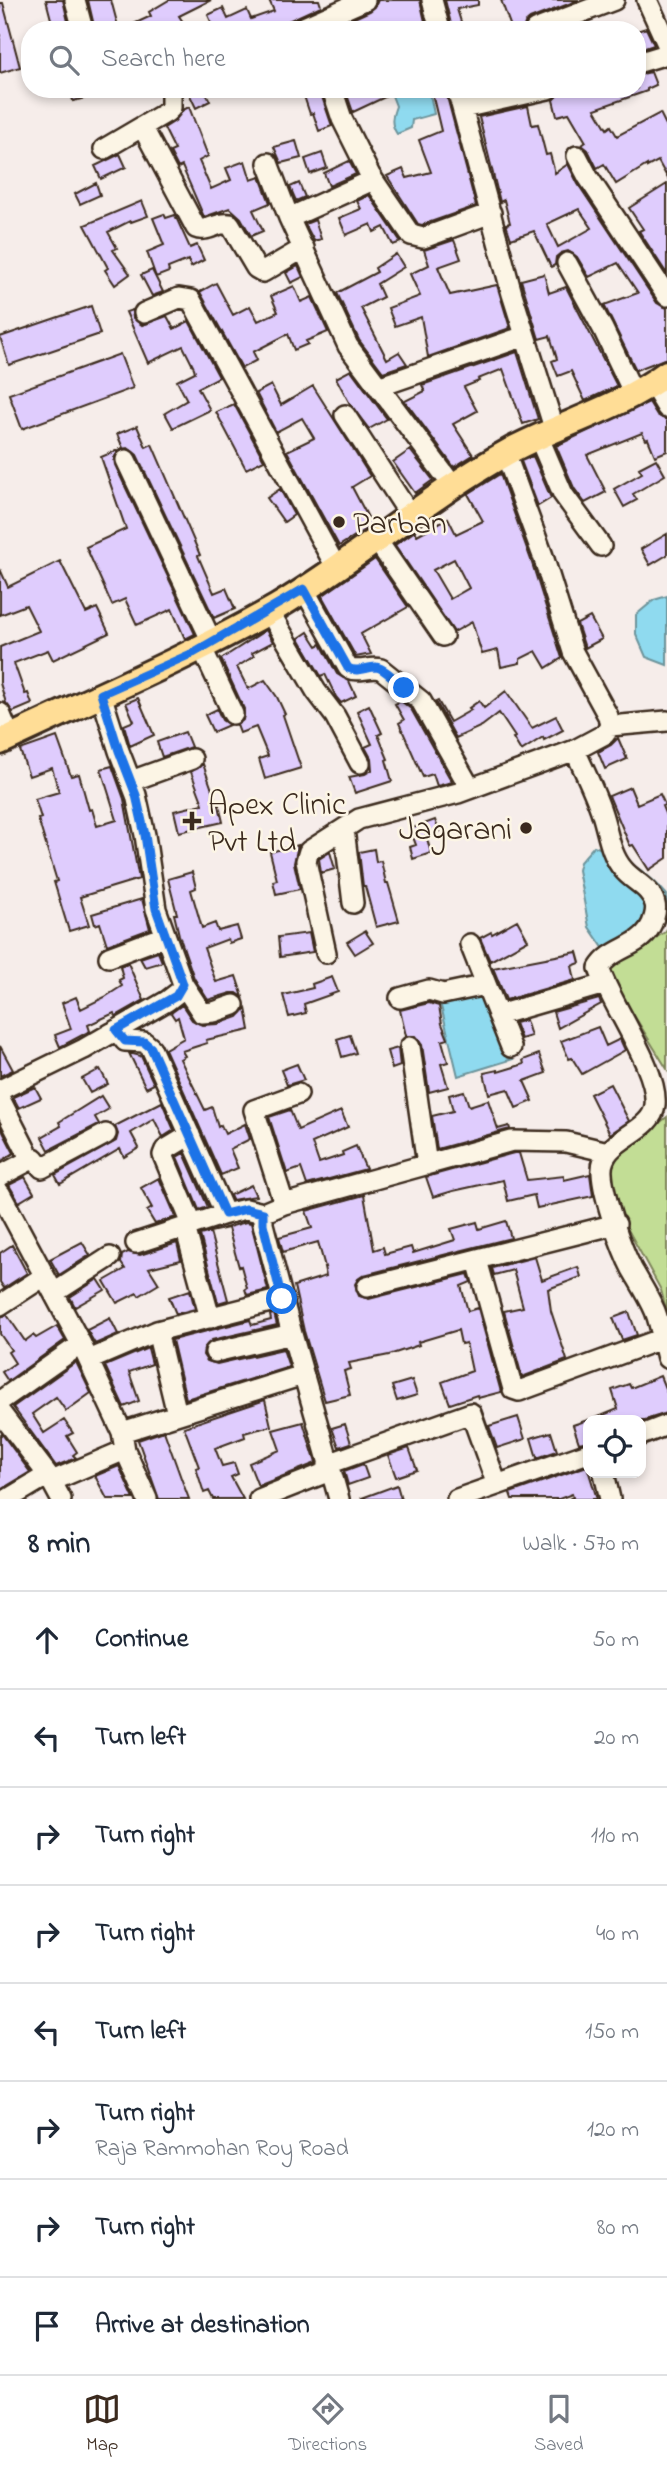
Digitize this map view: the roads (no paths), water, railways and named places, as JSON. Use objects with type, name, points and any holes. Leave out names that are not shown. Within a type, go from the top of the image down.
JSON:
[{"type":"main road","points":[[5,739],[207,645],[269,611],[453,486],[506,455],[651,383]]},
{"type":"street","points":[[75,0],[81,21]]},
{"type":"street","points":[[321,21],[365,0]]},
{"type":"street","points":[[432,0],[438,21]]},
{"type":"street","points":[[559,21],[614,0]]},
{"type":"street","points":[[648,0],[667,44]]},
{"type":"street","points":[[646,60],[667,54]]},
{"type":"street","points":[[104,149],[143,128],[171,108],[171,98]]},
{"type":"street","points":[[335,98],[342,118],[373,180],[411,235],[423,238],[491,213]]},
{"type":"street","points":[[460,99],[525,336],[547,435],[553,476],[601,546]]},
{"type":"street","points":[[143,128],[196,228],[203,230],[230,224],[256,268],[263,272],[304,248]]},
{"type":"street","points":[[578,156],[588,177],[667,296]]},
{"type":"street","points":[[268,163],[289,218],[348,346],[453,486]]},
{"type":"street","points":[[289,218],[373,180]]},
{"type":"street","points":[[567,263],[603,329],[651,383],[667,408]]},
{"type":"street","points":[[145,313],[179,298],[191,300],[336,567]]},
{"type":"street","points":[[378,387],[525,336]]},
{"type":"street","points":[[345,415],[410,515]]},
{"type":"street","points":[[326,953],[307,855],[359,819],[470,789],[575,750],[605,734],[610,726],[608,716],[573,652],[543,556],[506,455]]},
{"type":"street","points":[[126,460],[207,645],[233,714]]},
{"type":"street","points":[[376,539],[443,636]]},
{"type":"street","points":[[304,589],[348,668],[354,671],[375,667],[381,669],[421,701],[470,789]]},
{"type":"street","points":[[269,611],[316,691],[335,716],[360,763]]},
{"type":"street","points":[[101,694],[131,781],[145,835],[156,909],[183,984],[202,1013],[215,1012],[234,1005]]},
{"type":"street","points":[[0,713],[5,739]]},
{"type":"street","points":[[610,726],[667,721]]},
{"type":"street","points":[[575,750],[601,812],[611,848],[623,869],[651,894],[656,905],[649,930],[637,941],[604,959],[599,968],[647,1064],[656,1100],[655,1109],[648,1121],[608,1152],[601,1169],[604,1187],[631,1267],[656,1314],[667,1358]]},
{"type":"street","points":[[131,781],[192,759]]},
{"type":"street","points":[[344,829],[353,903]]},
{"type":"street","points":[[108,957],[165,936]]},
{"type":"street","points":[[470,944],[511,1047]]},
{"type":"street","points":[[0,1090],[84,1049],[176,996],[183,984]]},
{"type":"street","points":[[498,1015],[605,984]]},
{"type":"street","points":[[400,998],[429,990],[443,994],[486,985]]},
{"type":"street","points":[[116,1030],[125,1041],[144,1042],[151,1048],[225,1214]]},
{"type":"street","points":[[410,1047],[427,1164]]},
{"type":"street","points":[[284,1204],[254,1110],[298,1094]]},
{"type":"street","points":[[0,1099],[31,1160]]},
{"type":"street","points":[[0,1176],[34,1158],[42,1168],[106,1134]]},
{"type":"street","points":[[190,1135],[165,1150],[163,1156],[189,1225],[210,1318]]},
{"type":"street","points":[[136,1243],[225,1214],[246,1209],[263,1213],[284,1204],[512,1141],[566,1142],[608,1152]]},
{"type":"street","points":[[2,1199],[85,1352],[147,1499]]},
{"type":"street","points":[[263,1213],[263,1224],[282,1299],[339,1499]]},
{"type":"street","points":[[367,1287],[616,1224]]},
{"type":"street","points":[[0,1305],[110,1257]]},
{"type":"street","points":[[477,1259],[509,1383],[513,1389],[519,1391],[661,1339]]},
{"type":"street","points":[[0,1401],[85,1352],[282,1299]]},
{"type":"street","points":[[157,1331],[177,1414]]},
{"type":"street","points":[[215,1352],[292,1334]]},
{"type":"street","points":[[8,1499],[177,1414],[303,1375]]},
{"type":"street","points":[[0,1412],[50,1478],[61,1499]]},
{"type":"street","points":[[259,1499],[329,1468],[471,1413],[497,1485]]},
{"type":"street","points":[[646,1432],[667,1425]]},
{"type":"street","points":[[457,1499],[583,1455]]},
{"type":"street","points":[[605,1478],[610,1499]]},
{"type":"water","points":[[393,98],[430,98],[434,114],[412,120],[411,128],[397,134],[392,120],[396,106]]},
{"type":"water","points":[[667,596],[667,665],[646,657],[636,634],[636,615],[654,600]]},
{"type":"water","points":[[594,846],[634,865],[667,895],[666,920],[648,936],[604,949],[589,927],[578,870],[580,862]]},
{"type":"water","points":[[473,986],[494,1007],[513,1059],[458,1076],[440,1002]]},
{"type":"place","name":"Parban","points":[[339,522]]},
{"type":"place","name":"Apex Clinic Pvt Ltd","points":[[192,821]]},
{"type":"place","name":"Jagarani","points":[[526,828]]}]
